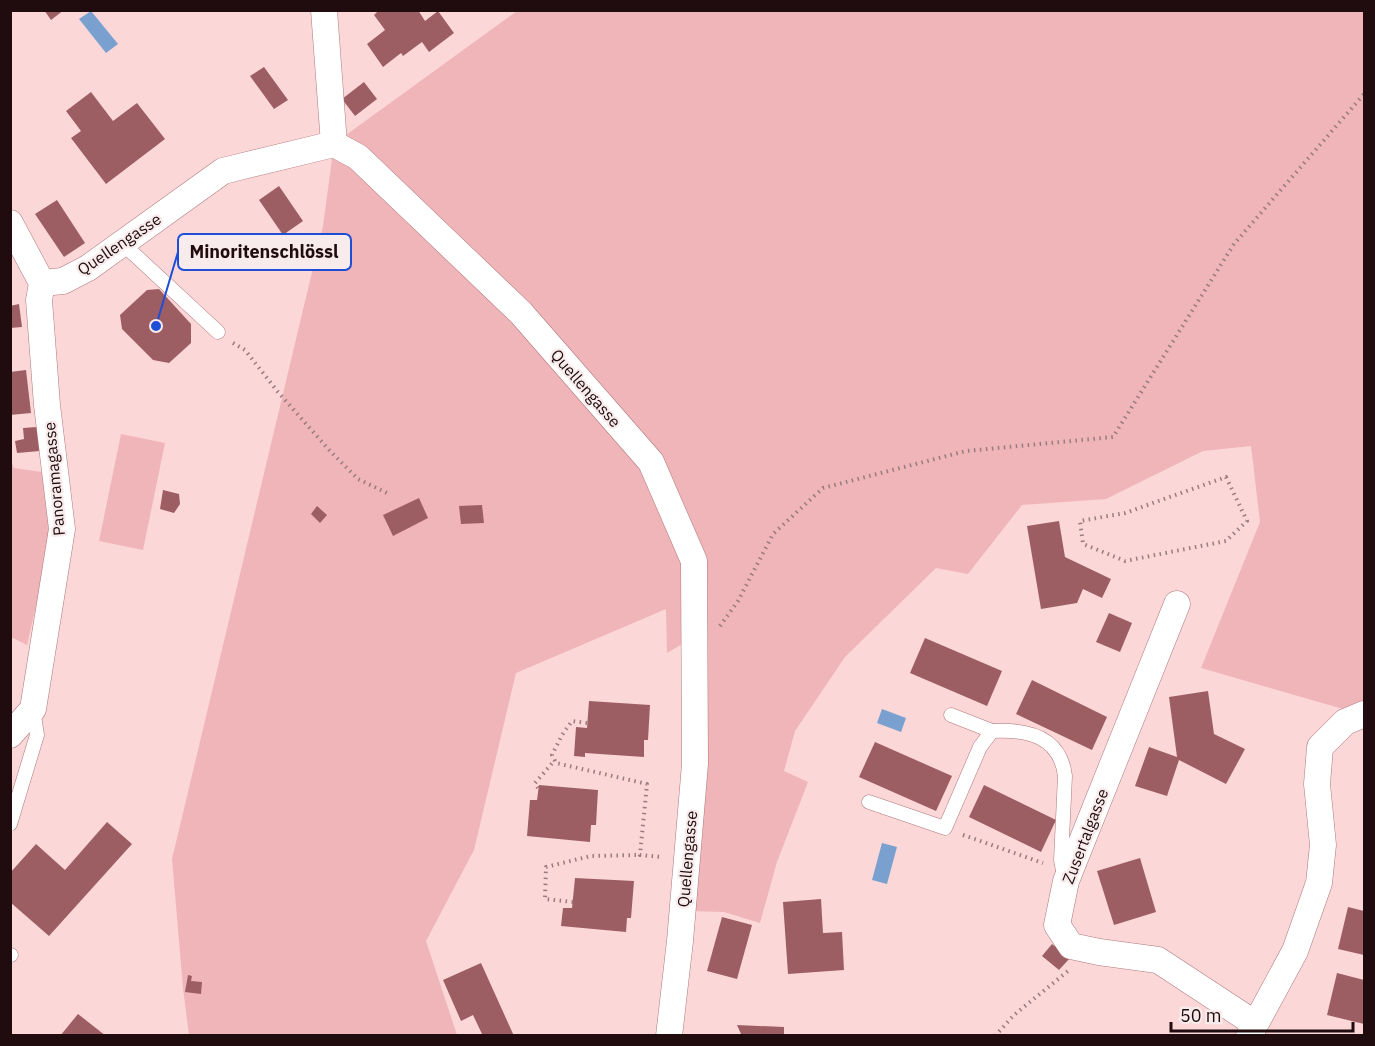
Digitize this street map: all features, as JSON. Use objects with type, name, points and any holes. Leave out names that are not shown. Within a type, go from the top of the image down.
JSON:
[{"type":"street","points":[[324,10],[334,144]]},
{"type":"street","name":"Quellengasse","points":[[42,283],[63,281],[88,268],[223,171],[334,144],[358,157],[521,313],[651,462],[694,561],[695,764],[680,941],[669,1035]]},
{"type":"street","points":[[10,223],[42,283]]},
{"type":"street","name":"Panoramagasse","points":[[33,709],[62,529],[39,300],[42,283]]},
{"type":"street","name":"Zusertalgasse","points":[[1177,604],[1064,875],[1057,925],[1071,946],[1158,960],[1251,1029],[1295,951],[1319,883],[1323,845],[1317,784],[1320,747],[1345,722],[1365,714]]},
{"type":"street","points":[[10,735],[33,709]]},
{"type":"lane","points":[[122,243],[218,332]]},
{"type":"lane","points":[[10,824],[37,735],[33,709]]},
{"type":"lane","points":[[951,715],[992,731],[1027,732],[1047,742],[1057,753],[1064,765],[1065,776],[1061,860],[1064,875]]},
{"type":"lane","points":[[869,802],[945,828],[980,747],[992,731]]},
{"type":"path","points":[[694,637],[703,637],[717,630],[738,601],[773,534],[823,488],[966,451],[1113,437],[1233,244],[1365,94]]},
{"type":"path","points":[[218,332],[244,350],[293,409],[351,472],[389,494]]},
{"type":"path","points":[[1226,477],[1247,521],[1226,541],[1125,561],[1083,544],[1080,521],[1125,513],[1226,477]]},
{"type":"path","points":[[587,723],[572,721],[561,735],[552,755],[556,763],[647,784],[640,855]]},
{"type":"path","points":[[538,788],[535,783],[555,760]]},
{"type":"path","points":[[945,828],[1064,875]]},
{"type":"path","points":[[573,902],[544,898],[546,867],[591,856],[665,857]]},
{"type":"path","points":[[995,1035],[1014,1015],[1061,975],[1099,952]]},
{"type":"shaded area","points":[[517,11],[1364,11],[1364,710],[1357,713],[1201,668],[1260,522],[1251,446],[1203,451],[1106,499],[1022,505],[968,574],[936,568],[845,657],[795,731],[784,771],[808,782],[777,862],[760,923],[724,912],[687,911],[703,637],[658,457],[529,303],[346,135]]},
{"type":"shaded area","points":[[334,144],[358,157],[651,462],[694,561],[694,637],[667,653],[666,609],[516,673],[474,850],[426,941],[457,1035],[189,1035],[172,859],[323,226]]},
{"type":"shaded area","points":[[121,434],[165,443],[143,550],[99,541]]},
{"type":"shaded area","points":[[10,460],[14,468],[48,473],[50,545],[27,645],[11,637]]},
{"type":"water","points":[[91,11],[118,44],[106,53],[79,19]]},
{"type":"water","points":[[882,709],[906,718],[901,732],[877,723]]},
{"type":"water","points":[[882,843],[897,847],[887,884],[872,880]]},
{"type":"building","points":[[44,10],[64,10],[51,20]]},
{"type":"building","points":[[379,10],[418,10],[425,21],[438,11],[454,33],[429,52],[422,42],[403,56],[401,53],[383,67],[367,44],[385,30],[374,15]]},
{"type":"building","points":[[264,67],[288,100],[274,109],[250,76]]},
{"type":"building","points":[[364,82],[377,99],[355,116],[342,99]]},
{"type":"building","points":[[91,92],[113,121],[137,103],[165,139],[106,184],[71,138],[81,131],[66,111]]},
{"type":"building","points":[[279,186],[303,221],[283,235],[259,200]]},
{"type":"building","points":[[57,200],[85,243],[64,257],[35,214]]},
{"type":"building","points":[[159,289],[191,324],[191,343],[169,363],[153,360],[122,329],[120,315],[147,290]]},
{"type":"building","points":[[19,304],[22,327],[10,328],[10,306]]},
{"type":"building","points":[[26,370],[31,413],[10,415],[10,372]]},
{"type":"building","points":[[37,427],[40,451],[17,453],[15,441],[24,439],[23,428]]},
{"type":"building","points":[[163,490],[179,494],[180,504],[174,513],[160,509]]},
{"type":"building","points":[[419,498],[428,518],[393,536],[383,515]]},
{"type":"building","points":[[482,505],[484,523],[461,524],[459,506]]},
{"type":"building","points":[[317,506],[327,515],[320,523],[311,514]]},
{"type":"building","points":[[1059,521],[1065,557],[1111,579],[1102,598],[1083,589],[1077,603],[1041,609],[1027,526]]},
{"type":"building","points":[[1109,613],[1132,623],[1120,652],[1096,642]]},
{"type":"building","points":[[925,638],[1002,671],[987,706],[910,673]]},
{"type":"building","points":[[1032,680],[1107,717],[1092,750],[1016,714]]},
{"type":"building","points":[[1208,691],[1214,734],[1245,749],[1226,784],[1179,760],[1167,796],[1135,786],[1149,747],[1177,757],[1169,697]]},
{"type":"building","points":[[589,701],[650,705],[648,740],[644,740],[644,757],[585,753],[585,757],[574,756],[576,727],[587,728]]},
{"type":"building","points":[[875,742],[952,776],[936,811],[859,777]]},
{"type":"building","points":[[539,785],[598,790],[596,825],[591,825],[590,842],[527,836],[530,800],[537,800]]},
{"type":"building","points":[[984,785],[1056,820],[1041,852],[969,817]]},
{"type":"building","points":[[107,822],[132,844],[49,936],[10,902],[10,873],[36,844],[65,870]]},
{"type":"building","points":[[1140,858],[1156,912],[1114,925],[1097,871]]},
{"type":"building","points":[[575,878],[634,881],[631,918],[627,918],[626,932],[561,926],[563,908],[572,908]]},
{"type":"building","points":[[821,899],[823,933],[842,932],[844,970],[788,974],[783,902]]},
{"type":"building","points":[[1348,907],[1364,911],[1364,955],[1338,949]]},
{"type":"building","points":[[722,917],[752,925],[737,979],[707,971]]},
{"type":"building","points":[[1052,944],[1070,958],[1059,970],[1042,956]]},
{"type":"building","points":[[481,963],[514,1036],[483,1036],[473,1015],[461,1021],[443,980]]},
{"type":"building","points":[[1337,973],[1364,980],[1364,1024],[1327,1015]]},
{"type":"building","points":[[188,975],[192,976],[191,981],[202,982],[201,994],[185,992]]},
{"type":"building","points":[[78,1014],[106,1036],[60,1036]]},
{"type":"building","points":[[737,1025],[784,1027],[784,1036],[738,1036],[741,1034]]},
{"type":"place","name":"Minoritenschlössl","points":[[156,326]]}]
